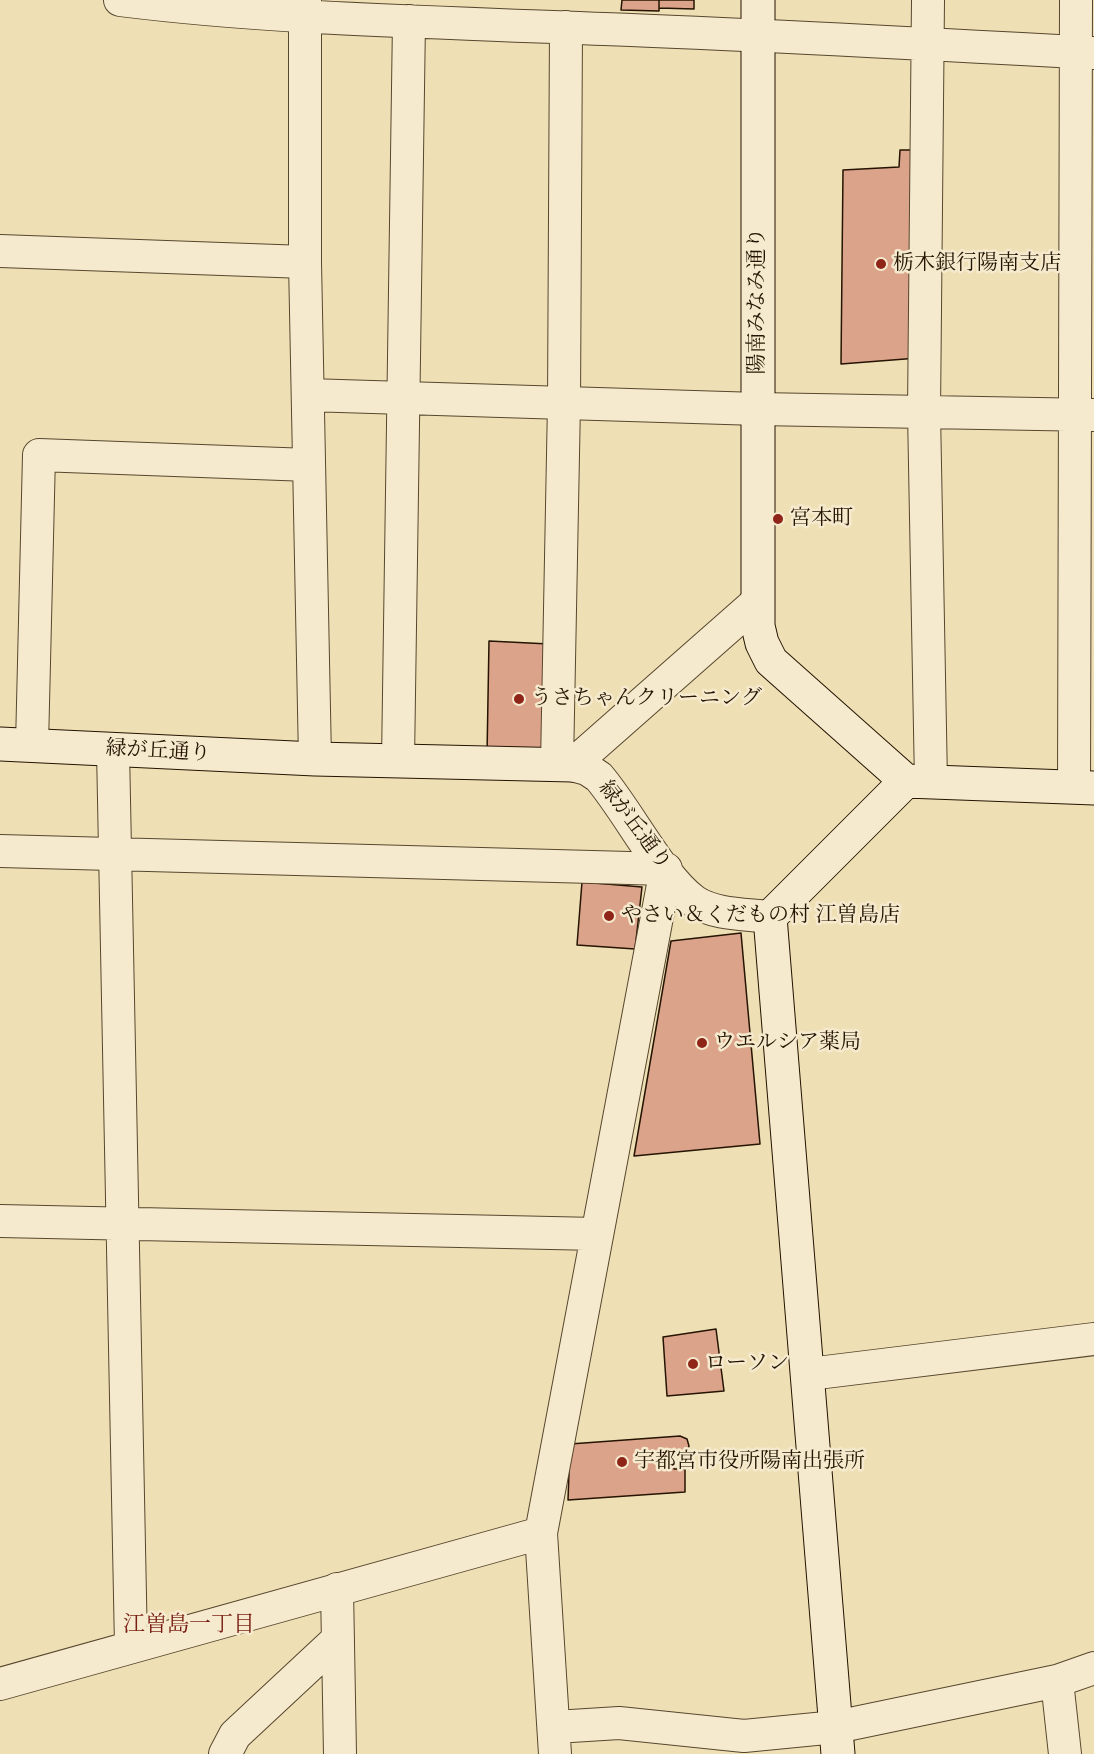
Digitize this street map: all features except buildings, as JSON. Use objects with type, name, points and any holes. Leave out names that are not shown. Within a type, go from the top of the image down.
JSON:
[{"type":"street","points":[[120,0],[305,9],[409,21],[453,12],[566,27],[758,34],[1085,53]]},
{"type":"street","name":"陽南みなみ通り","points":[[758,0],[757,602],[762,643],[771,661],[918,781]]},
{"type":"street","points":[[918,781],[930,44],[928,0]]},
{"type":"street","points":[[837,1740],[770,917],[918,781],[1084,787],[1085,53],[1076,0]]},
{"type":"street","points":[[305,9],[305,262],[315,759]]},
{"type":"street","points":[[398,761],[409,21]]},
{"type":"street","points":[[564,764],[566,27]]},
{"type":"street","points":[[0,251],[305,262]]},
{"type":"street","points":[[308,395],[758,409],[1085,415]]},
{"type":"street","points":[[16,745],[39,455],[309,465]]},
{"type":"street","points":[[564,764],[757,602]]},
{"type":"street","name":"緑が丘通り","points":[[16,745],[315,759],[564,764],[587,769],[599,777],[666,869],[694,901],[706,906],[770,917]]},
{"type":"street","points":[[113,750],[131,1646]]},
{"type":"street","points":[[0,852],[666,869],[542,1533],[555,1741],[619,1723],[744,1736],[837,1740],[1057,1681],[1094,1668]]},
{"type":"street","points":[[0,1221],[597,1234]]},
{"type":"street","points":[[808,1374],[1094,1339]]},
{"type":"street","points":[[0,1684],[542,1533]]},
{"type":"street","points":[[337,1589],[340,1754]]},
{"type":"street","points":[[225,1754],[235,1735],[338,1639]]},
{"type":"street","points":[[1057,1681],[1065,1754]]},
{"type":"place","name":"栃木銀行陽南支店","points":[[881,264]]},
{"type":"place","name":"宮本町","points":[[778,519]]},
{"type":"place","name":"うさちゃんクリーニング","points":[[519,699]]},
{"type":"place","name":"やさい＆くだもの村 江曽島店","points":[[609,916]]},
{"type":"place","name":"ウエルシア薬局","points":[[702,1043]]},
{"type":"place","name":"ローソン","points":[[693,1364]]},
{"type":"place","name":"宇都宮市役所陽南出張所","points":[[622,1462]]},
{"type":"district","name":"江曽島一丁目","points":[[189,1626]]}]
